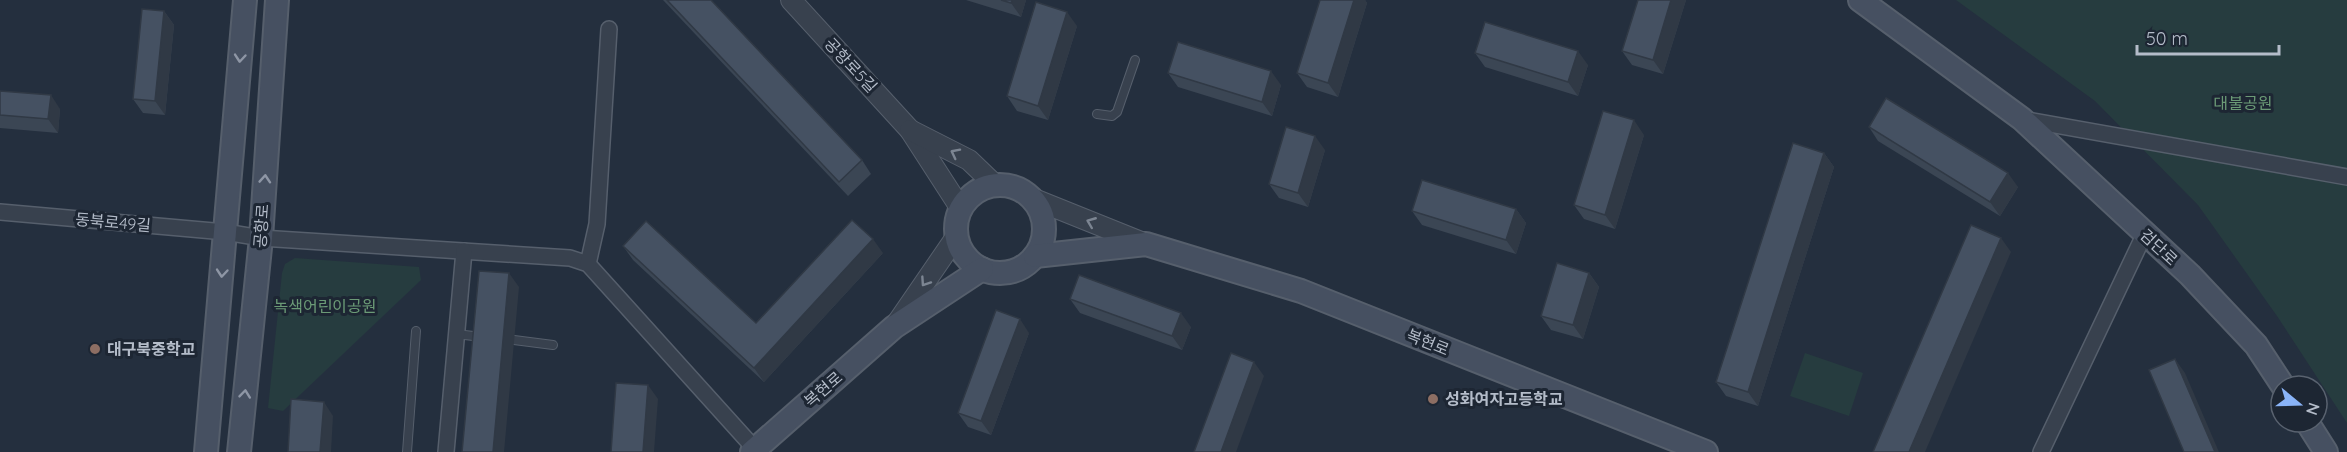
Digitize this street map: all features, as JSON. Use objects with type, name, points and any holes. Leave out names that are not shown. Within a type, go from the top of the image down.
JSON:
[{"type":"main road","points":[[206,452],[245,0]]},
{"type":"main road","name":"공항로","points":[[238,452],[261,238],[277,0]]},
{"type":"main road","name":"검단로","points":[[1860,0],[2022,119],[2190,275],[2256,345],[2275,374]]},
{"type":"main road","points":[[994,184],[1008,185],[1022,190],[1034,199],[1042,212],[1045,227],[1042,242],[1035,256],[1024,266],[1010,272],[996,273],[982,269],[966,256],[956,237],[956,222],[969,197],[980,189],[994,184]]},
{"type":"main road","points":[[1035,256],[1146,244]]},
{"type":"main road","name":"복현로","points":[[1146,244],[1301,291],[1706,452]]},
{"type":"main road","name":"복현로","points":[[754,451],[894,327],[982,269]]},
{"type":"main road","points":[[2315,434],[2326,452]]},
{"type":"street","name":"공항로5길","points":[[791,0],[910,130]]},
{"type":"street","points":[[609,29],[597,224],[588,264],[754,451]]},
{"type":"street","name":"검단로","points":[[2022,119],[2347,177]]},
{"type":"street","points":[[910,130],[969,160],[994,184]]},
{"type":"street","points":[[910,130],[961,209]]},
{"type":"street","points":[[1034,199],[1146,244]]},
{"type":"street","name":"동북로49길","points":[[0,212],[225,232],[261,238],[570,258],[588,264]]},
{"type":"street","points":[[2041,452],[2145,233]]},
{"type":"street","points":[[894,327],[956,237]]},
{"type":"street","points":[[446,452],[464,251]]},
{"type":"lane","points":[[1097,114],[1112,116],[1117,112],[1135,60]]},
{"type":"lane","points":[[407,452],[416,331]]},
{"type":"lane","points":[[456,334],[484,337]]},
{"type":"lane","points":[[514,340],[553,345]]},
{"type":"green space","name":"대불공원","points":[[1956,0],[2347,0],[2347,423],[2329,395],[2329,374],[2315,374],[2277,316],[2198,205],[2095,101]]},
{"type":"green space","name":"녹색어린이공원","points":[[295,258],[419,267],[421,280],[283,411],[268,408],[282,273],[285,264]]},
{"type":"green space","points":[[1805,353],[1863,373],[1849,416],[1790,396]]},
{"type":"building","points":[[667,0],[711,0],[862,160],[839,182]]},
{"type":"building","points":[[1320,0],[1354,0],[1328,83],[1297,73]]},
{"type":"building","points":[[1638,0],[1671,0],[1653,60],[1622,51]]},
{"type":"building","points":[[1036,2],[1067,12],[1038,106],[1007,96]]},
{"type":"building","points":[[142,9],[164,11],[155,101],[133,99]]},
{"type":"building","points":[[1485,22],[1578,51],[1568,82],[1475,53]]},
{"type":"building","points":[[1178,42],[1271,71],[1262,102],[1168,73]]},
{"type":"building","points":[[0,91],[51,95],[48,119],[0,115]]},
{"type":"building","points":[[1886,98],[2008,173],[1990,202],[1869,127]]},
{"type":"building","points":[[1603,111],[1634,120],[1605,215],[1574,205]]},
{"type":"building","points":[[1286,127],[1315,136],[1298,193],[1269,184]]},
{"type":"building","points":[[1793,143],[1824,153],[1748,392],[1716,382]]},
{"type":"building","points":[[1422,180],[1516,209],[1506,240],[1412,211]]},
{"type":"building","points":[[852,220],[873,239],[754,368],[623,246],[646,221],[756,323]]},
{"type":"building","points":[[1971,225],[2001,238],[1909,452],[1873,452]]},
{"type":"building","points":[[1557,263],[1589,273],[1573,325],[1541,316]]},
{"type":"building","points":[[479,271],[509,273],[493,452],[462,452]]},
{"type":"building","points":[[1079,275],[1181,313],[1172,336],[1070,299]]},
{"type":"building","points":[[996,310],[1020,319],[981,421],[958,413]]},
{"type":"building","points":[[1231,353],[1254,362],[1221,452],[1194,452]]},
{"type":"building","points":[[2175,359],[2215,452],[2184,452],[2149,370]]},
{"type":"building","points":[[616,383],[648,385],[643,452],[611,452]]},
{"type":"building","points":[[291,399],[324,402],[320,452],[288,452]]},
{"type":"place","name":"대구북중학교","points":[[95,349]]},
{"type":"place","name":"성화여자고등학교","points":[[1433,399]]}]
